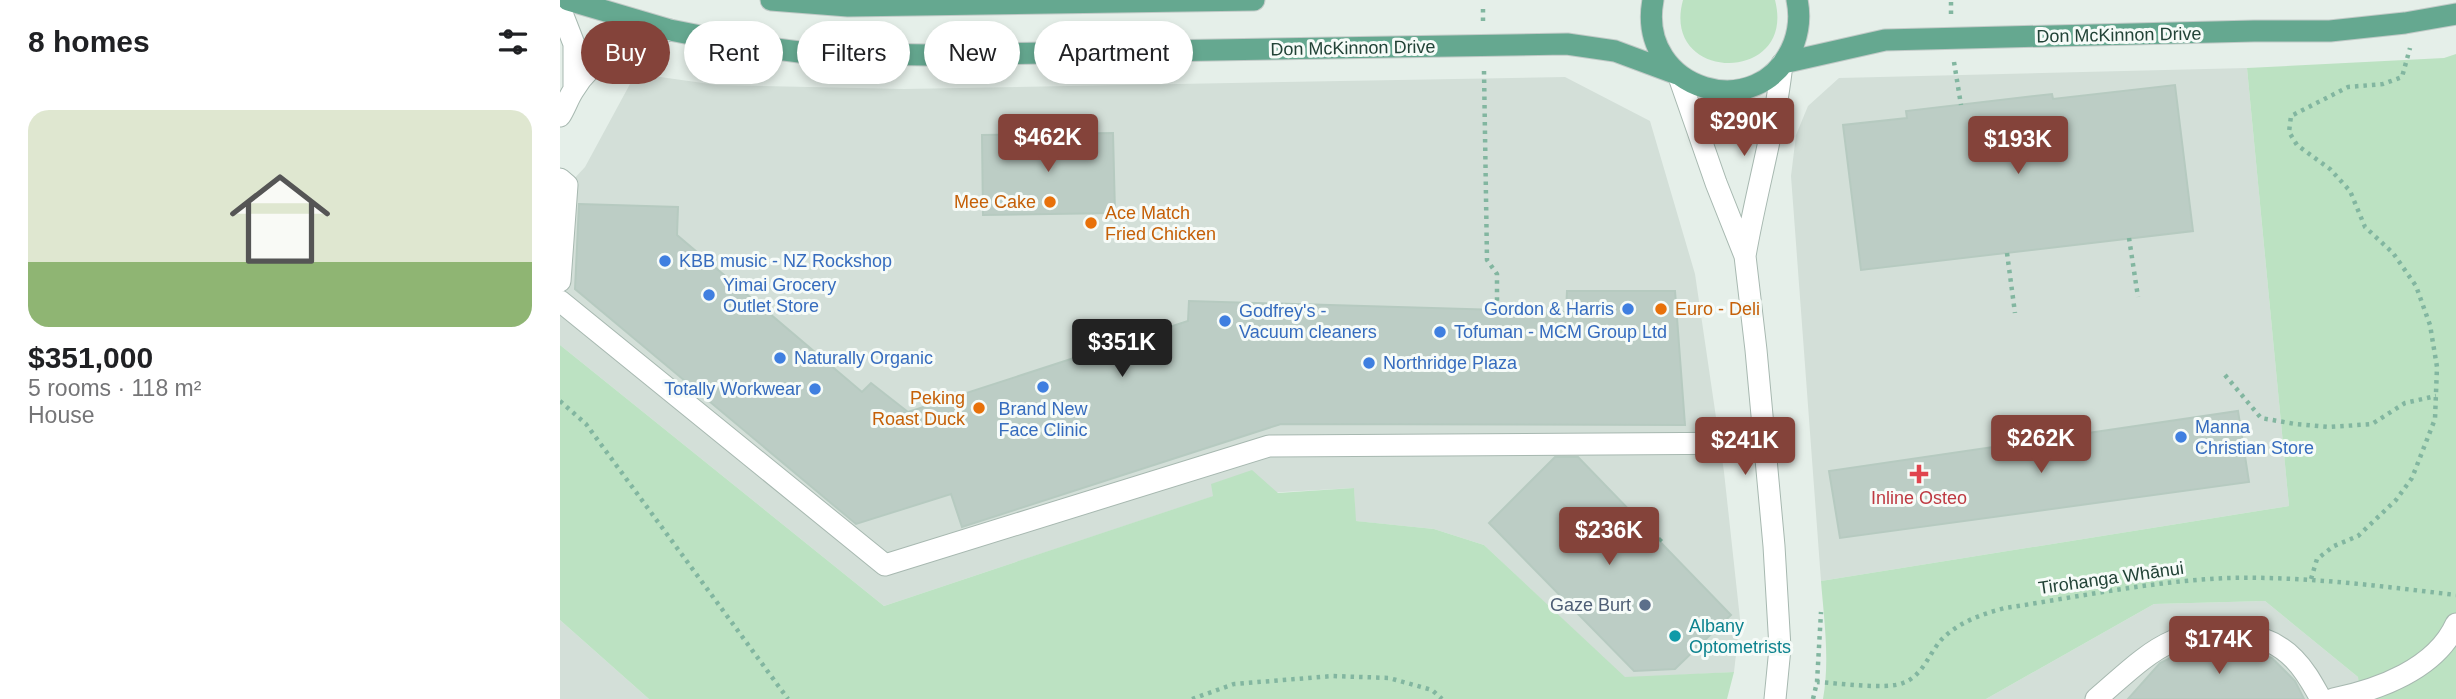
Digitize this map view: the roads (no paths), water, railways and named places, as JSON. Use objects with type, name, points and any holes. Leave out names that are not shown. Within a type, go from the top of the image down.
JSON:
[{"type":"main road","name":"Don McKinnon Drive","points":[[568,0],[639,21]]},
{"type":"main road","points":[[771,0],[848,6],[1254,0]]},
{"type":"main road","points":[[1653,0],[1651,24],[1654,38],[1663,58],[1678,74]]},
{"type":"main road","points":[[1782,64],[1797,36],[1797,0]]},
{"type":"main road","name":"Don McKinnon Drive","points":[[670,30],[746,45],[807,53],[866,55],[1567,44],[1615,51],[1678,74],[1700,87],[1726,91],[1738,90],[1762,81],[1782,64],[1885,40],[2253,30],[2330,31],[2405,23],[2456,14]]},
{"type":"street","points":[[560,8],[574,44],[574,89]]},
{"type":"street","points":[[1775,699],[1780,648],[1764,443],[1745,256],[1777,110],[1782,64]]},
{"type":"street","points":[[1678,74],[1745,256]]},
{"type":"street","points":[[560,116],[581,81]]},
{"type":"street","points":[[560,179],[567,185],[560,281]]},
{"type":"street","points":[[560,301],[886,565],[1269,446],[1764,443]]},
{"type":"street","points":[[2333,699],[2360,694],[2407,673],[2442,645],[2456,624]]},
{"type":"street","points":[[2096,699],[2146,658],[2172,641],[2197,633],[2221,631],[2245,634],[2270,643],[2292,657],[2308,676],[2321,699]]},
{"type":"place","name":"Mee Cake","points":[[1050,202]]},
{"type":"place","name":"Ace Match Fried Chicken","points":[[1091,223]]},
{"type":"place","name":"KBB music - NZ Rockshop","points":[[665,261]]},
{"type":"place","name":"Yimai Grocery Outlet Store","points":[[709,295]]},
{"type":"place","name":"Gordon & Harris","points":[[1628,309]]},
{"type":"place","name":"Euro - Deli","points":[[1661,309]]},
{"type":"place","name":"Godfrey's - Vacuum cleaners","points":[[1225,321]]},
{"type":"place","name":"Tofuman - MCM Group Ltd","points":[[1440,332]]},
{"type":"place","name":"Naturally Organic","points":[[780,358]]},
{"type":"place","name":"Northridge Plaza","points":[[1369,363]]},
{"type":"place","name":"Brand New Face Clinic","points":[[1043,387]]},
{"type":"place","name":"Totally Workwear","points":[[815,389]]},
{"type":"place","name":"Peking Roast Duck","points":[[979,408]]},
{"type":"place","name":"Manna Christian Store","points":[[2181,437]]},
{"type":"place","name":"Inline Osteo","points":[[1919,474]]},
{"type":"place","name":"Gaze Burt","points":[[1645,605]]},
{"type":"place","name":"Albany Optometrists","points":[[1675,636]]}]
